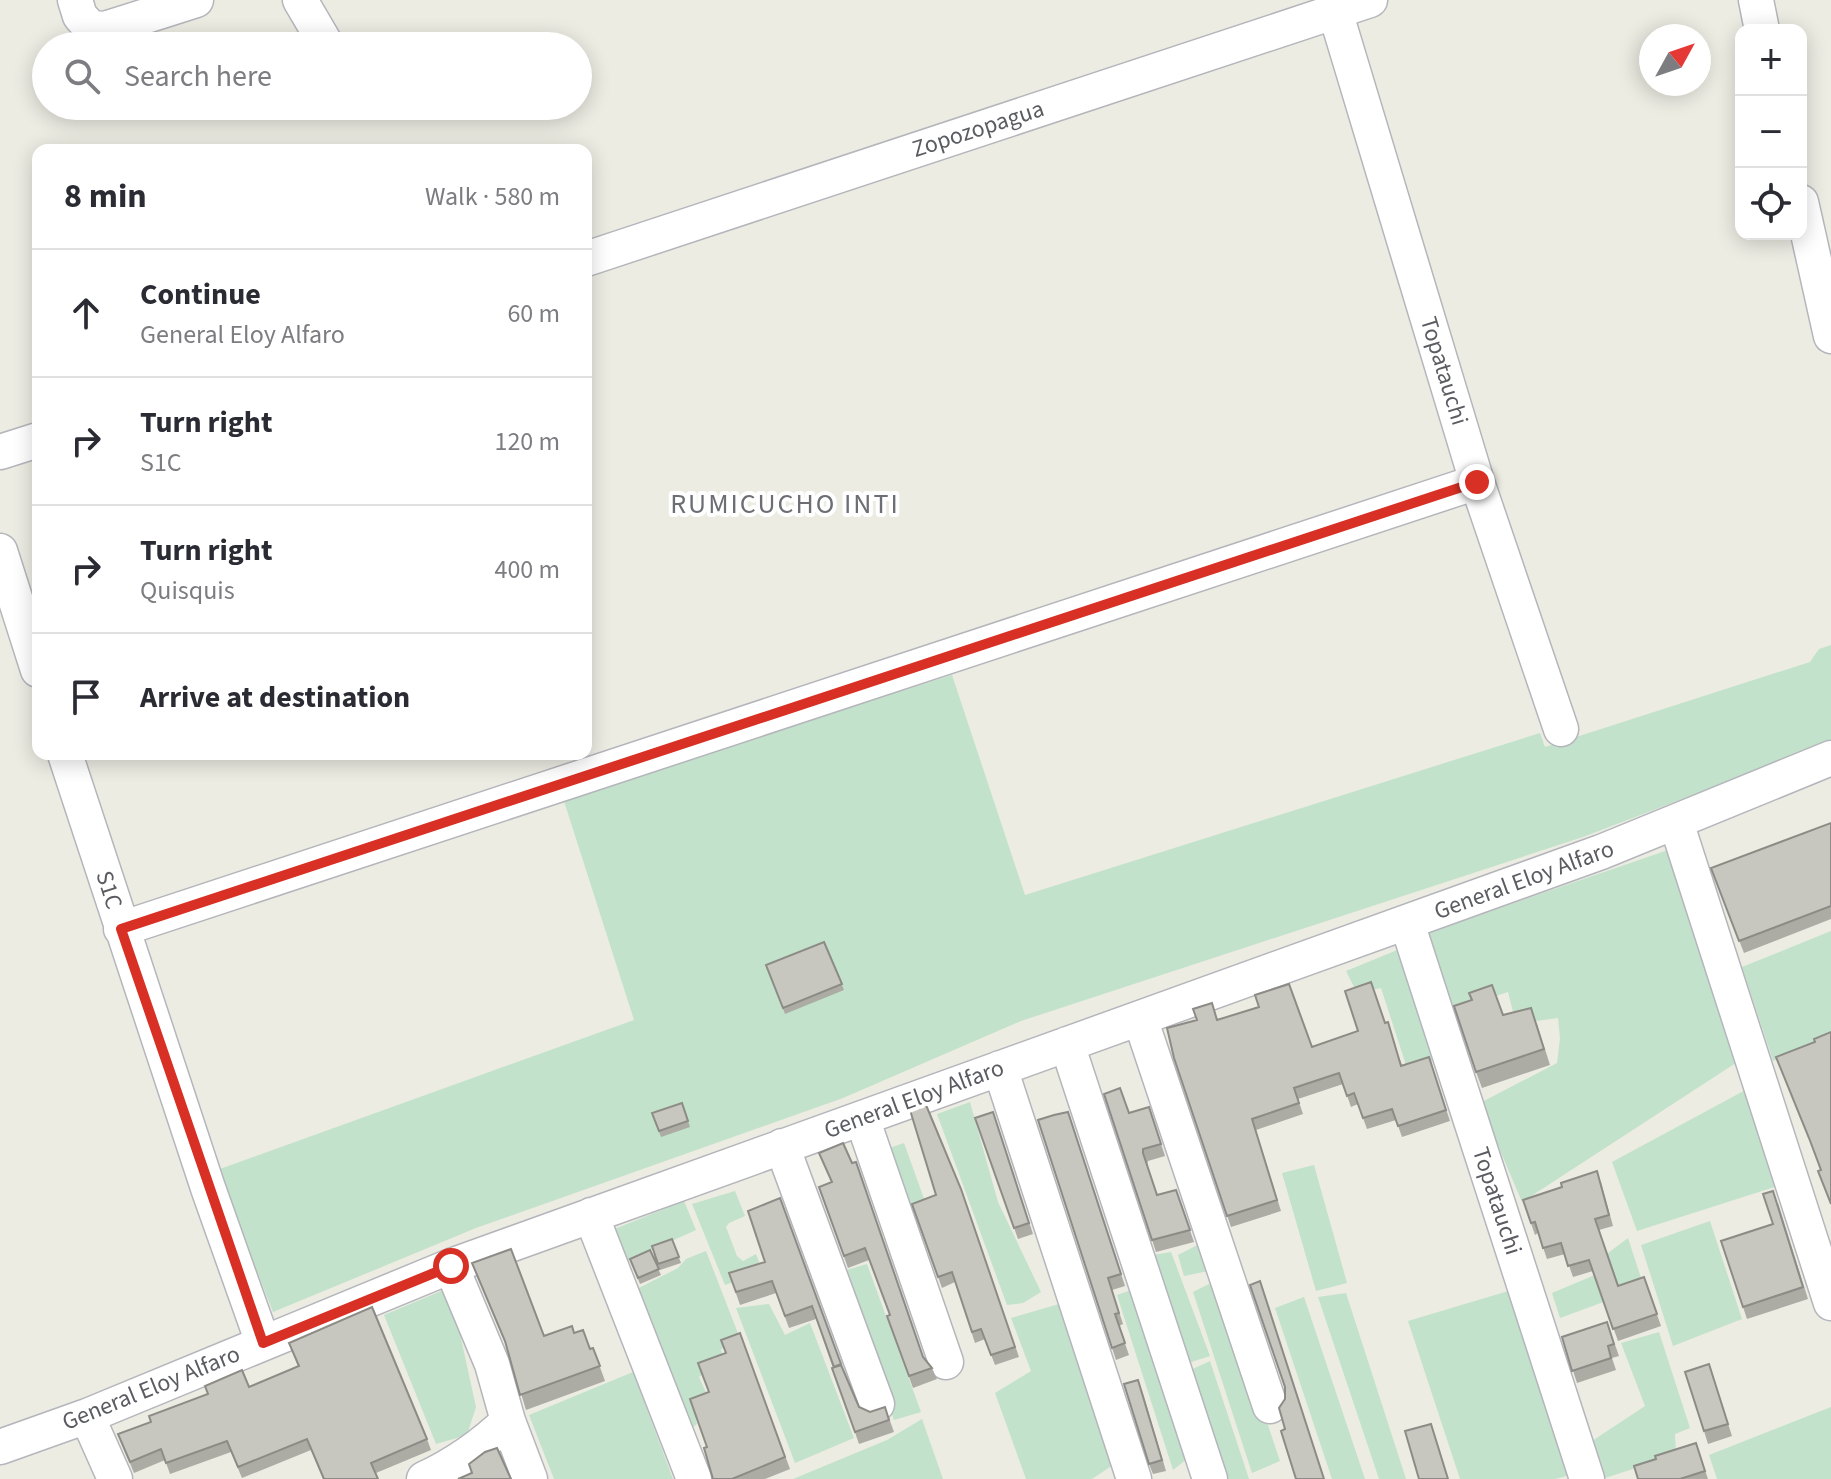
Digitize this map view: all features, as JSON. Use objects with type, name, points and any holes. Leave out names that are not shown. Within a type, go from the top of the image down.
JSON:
[{"type":"street","points":[[75,0],[80,16],[91,28],[105,29],[196,0]]},
{"type":"street","points":[[300,0],[319,32]]},
{"type":"street","name":"Zopozopagua","points":[[592,257],[1370,0]]},
{"type":"street","points":[[1756,0],[1761,24]]},
{"type":"street","name":"Topatauchi","points":[[1335,11],[1477,482],[1561,729]]},
{"type":"street","points":[[1807,229],[1831,336]]},
{"type":"street","points":[[0,452],[32,442]]},
{"type":"street","points":[[121,929],[1477,482]]},
{"type":"street","points":[[0,551],[32,651]]},
{"type":"street","name":"General Eloy Alfaro","points":[[0,1447],[87,1416],[451,1266],[1601,852],[1831,758]]},
{"type":"street","name":"S1C","points":[[67,760],[121,929],[263,1343]]},
{"type":"street","points":[[1676,822],[1831,1303]]},
{"type":"street","name":"Topatauchi","points":[[1407,923],[1587,1479]]},
{"type":"street","points":[[1140,1018],[1270,1406]]},
{"type":"street","points":[[1067,1044],[1210,1479]]},
{"type":"street","points":[[1000,1068],[1134,1479]]},
{"type":"street","points":[[862,1118],[946,1362]]},
{"type":"street","points":[[782,1146],[877,1404]]},
{"type":"street","points":[[591,1215],[694,1479]]},
{"type":"street","points":[[451,1266],[492,1364],[508,1421],[530,1479]]},
{"type":"street","points":[[87,1416],[115,1479]]},
{"type":"street","points":[[424,1479],[487,1442],[508,1421]]},
{"type":"green space","points":[[1831,645],[1831,742],[1583,837],[1021,1021],[843,1098],[476,1228],[273,1312],[217,1170],[634,1020],[563,798],[952,675],[1025,895],[1540,733],[1545,747],[1810,662],[1819,649]]},
{"type":"green space","points":[[1668,850],[1742,1059],[1522,1202],[1480,1103],[1557,1063],[1560,1038],[1558,1018],[1516,1024],[1508,992],[1451,1011],[1427,933]]},
{"type":"green space","points":[[1831,931],[1831,1041],[1773,1061],[1742,967]]},
{"type":"green space","points":[[1407,946],[1442,1058],[1407,1068],[1381,988],[1357,993],[1346,971]]},
{"type":"green space","points":[[1751,1087],[1784,1184],[1637,1231],[1612,1162]]},
{"type":"green space","points":[[970,1102],[998,1202],[1041,1292],[1023,1303],[1007,1305],[937,1114]]},
{"type":"green space","points":[[904,1143],[927,1207],[902,1216],[883,1150]]},
{"type":"green space","points":[[1314,1165],[1347,1283],[1316,1291],[1282,1173]]},
{"type":"green space","points":[[735,1191],[745,1216],[726,1227],[737,1256],[743,1261],[756,1254],[763,1272],[725,1285],[692,1204]]},
{"type":"green space","points":[[684,1201],[696,1230],[621,1264],[612,1230]]},
{"type":"green space","points":[[1710,1221],[1742,1319],[1673,1346],[1641,1245]]},
{"type":"green space","points":[[1628,1238],[1644,1287],[1560,1318],[1552,1293],[1609,1269],[1608,1253]]},
{"type":"green space","points":[[1207,1240],[1218,1269],[1184,1276],[1178,1255]]},
{"type":"green space","points":[[706,1251],[741,1341],[721,1349],[724,1361],[715,1363],[699,1377],[709,1399],[693,1406],[697,1424],[687,1432],[633,1291],[678,1268],[686,1259]]},
{"type":"green space","points":[[1171,1252],[1210,1356],[1185,1364],[1147,1256]]},
{"type":"green space","points":[[867,1264],[921,1412],[894,1420],[840,1272]]},
{"type":"green space","points":[[1219,1279],[1280,1461],[1252,1473],[1193,1292]]},
{"type":"green space","points":[[1140,1287],[1196,1452],[1173,1470],[1117,1295]]},
{"type":"green space","points":[[446,1289],[460,1334],[476,1407],[467,1435],[436,1444],[384,1315]]},
{"type":"green space","points":[[1515,1289],[1570,1475],[1555,1479],[1460,1479],[1408,1321]]},
{"type":"green space","points":[[1346,1293],[1406,1479],[1379,1479],[1318,1297]]},
{"type":"green space","points":[[1304,1297],[1365,1479],[1332,1479],[1275,1308]]},
{"type":"green space","points":[[1066,1302],[1119,1461],[1092,1479],[1026,1479],[995,1393],[1031,1371],[1011,1318]]},
{"type":"green space","points":[[769,1304],[785,1335],[810,1323],[854,1438],[795,1463],[736,1308]]},
{"type":"green space","points":[[1659,1332],[1690,1428],[1675,1434],[1676,1455],[1602,1479],[1589,1443],[1645,1406],[1621,1343]]},
{"type":"green space","points":[[1210,1361],[1249,1479],[1221,1479],[1186,1372]]},
{"type":"green space","points":[[633,1372],[673,1479],[554,1479],[529,1415]]},
{"type":"green space","points":[[1831,1407],[1831,1479],[1717,1479],[1709,1455]]},
{"type":"green space","points":[[922,1419],[943,1479],[793,1479],[887,1440]]},
{"type":"building","points":[[1831,823],[1831,906],[1739,941],[1711,868]]},
{"type":"building","points":[[824,942],[842,984],[783,1008],[766,965]]},
{"type":"building","points":[[1371,982],[1385,1023],[1388,1022],[1401,1066],[1429,1057],[1446,1110],[1398,1126],[1392,1109],[1363,1118],[1354,1093],[1347,1096],[1339,1073],[1294,1088],[1299,1103],[1252,1119],[1277,1200],[1227,1216],[1174,1058],[1167,1028],[1197,1020],[1193,1009],[1212,1003],[1217,1020],[1259,1007],[1255,995],[1289,984],[1312,1047],[1358,1031],[1345,991]]},
{"type":"building","points":[[1492,985],[1503,1015],[1531,1008],[1544,1049],[1476,1072],[1454,1006],[1472,1000],[1469,993]]},
{"type":"building","points":[[1831,1032],[1831,1204],[1818,1171],[1821,1170],[1776,1057],[1815,1042],[1814,1039]]},
{"type":"building","points":[[1120,1088],[1129,1113],[1149,1107],[1161,1144],[1143,1149],[1143,1153],[1157,1195],[1176,1190],[1190,1230],[1152,1240],[1104,1094]]},
{"type":"building","points":[[682,1103],[688,1121],[659,1131],[652,1113]]},
{"type":"building","points":[[926,1105],[961,1189],[1015,1347],[991,1355],[981,1329],[972,1332],[952,1272],[938,1277],[912,1204],[936,1195],[910,1110]]},
{"type":"building","points":[[993,1112],[1029,1223],[1014,1228],[975,1118]]},
{"type":"building","points":[[1068,1112],[1121,1274],[1108,1278],[1125,1343],[1112,1348],[1038,1120]]},
{"type":"building","points":[[843,1143],[852,1163],[856,1162],[923,1357],[932,1368],[909,1376],[865,1248],[844,1256],[819,1187],[832,1182],[819,1153]]},
{"type":"building","points":[[1597,1171],[1609,1215],[1595,1219],[1618,1286],[1644,1277],[1657,1314],[1613,1329],[1589,1260],[1568,1266],[1561,1243],[1543,1248],[1535,1222],[1531,1223],[1523,1200]]},
{"type":"building","points":[[1773,1191],[1803,1287],[1743,1307],[1721,1241],[1773,1224],[1763,1194]]},
{"type":"building","points":[[780,1198],[841,1364],[834,1367],[812,1306],[785,1316],[772,1281],[736,1292],[729,1273],[765,1262],[748,1211]]},
{"type":"building","points":[[672,1239],[679,1257],[658,1264],[652,1246]]},
{"type":"building","points":[[511,1249],[544,1336],[572,1326],[574,1333],[583,1330],[600,1366],[520,1395],[505,1341],[472,1263]]},
{"type":"building","points":[[650,1250],[659,1269],[638,1278],[630,1259]]},
{"type":"building","points":[[1260,1281],[1324,1479],[1296,1479],[1281,1431],[1285,1429],[1279,1408],[1285,1399],[1285,1387],[1250,1285]]},
{"type":"building","points":[[372,1307],[427,1439],[371,1463],[378,1479],[324,1479],[307,1439],[238,1467],[227,1441],[166,1463],[161,1449],[130,1462],[118,1434],[151,1422],[149,1416],[208,1394],[205,1386],[242,1370],[249,1387],[299,1366],[289,1343]]},
{"type":"building","points":[[1607,1322],[1614,1344],[1608,1346],[1611,1358],[1572,1371],[1562,1337]]},
{"type":"building","points":[[740,1333],[785,1457],[732,1479],[713,1479],[704,1448],[707,1447],[690,1399],[709,1392],[698,1363],[726,1353],[721,1340]]},
{"type":"building","points":[[1709,1364],[1728,1424],[1704,1431],[1685,1372]]},
{"type":"building","points":[[841,1365],[859,1407],[870,1412],[885,1407],[889,1420],[855,1432],[832,1368]]},
{"type":"building","points":[[1138,1380],[1162,1460],[1149,1464],[1124,1384]]},
{"type":"building","points":[[1431,1424],[1448,1479],[1419,1479],[1405,1431]]},
{"type":"building","points":[[1696,1443],[1705,1471],[1680,1479],[1638,1479],[1634,1466]]},
{"type":"building","points":[[497,1448],[511,1479],[458,1479],[472,1473],[469,1464],[485,1452]]},
{"type":"district","name":"RUMICUCHO INTI","points":[[785,504]]},
{"type":"route","points":[[451,1266],[263,1343],[121,929],[1477,482]]}]
